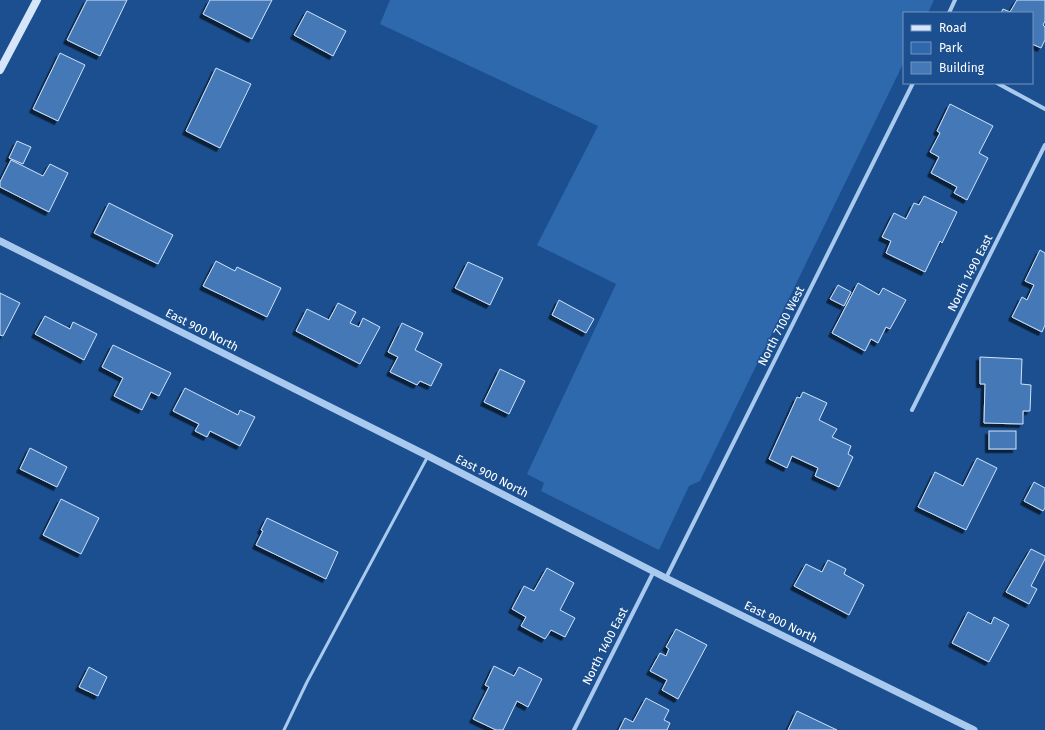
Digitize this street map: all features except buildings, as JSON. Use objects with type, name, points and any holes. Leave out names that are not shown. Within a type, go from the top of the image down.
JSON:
[{"type":"main road","points":[[0,70],[37,0]]},
{"type":"street","points":[[949,12],[955,0]]},
{"type":"street","name":"North 7100 West","points":[[666,578],[913,84]]},
{"type":"street","points":[[998,84],[1045,109]]},
{"type":"street","name":"North 1490 East","points":[[912,410],[1045,146]]},
{"type":"street","name":"East 900 North","points":[[0,241],[428,456],[666,578],[974,730]]},
{"type":"street","name":"North 1400 East","points":[[574,730],[654,571]]},
{"type":"lane","points":[[284,730],[307,682],[428,456]]},
{"type":"green space","points":[[390,0],[934,0],[928,12],[903,12],[903,64],[700,481],[689,486],[659,550],[541,491],[544,483],[527,474],[616,284],[537,245],[598,126],[380,24]]}]
